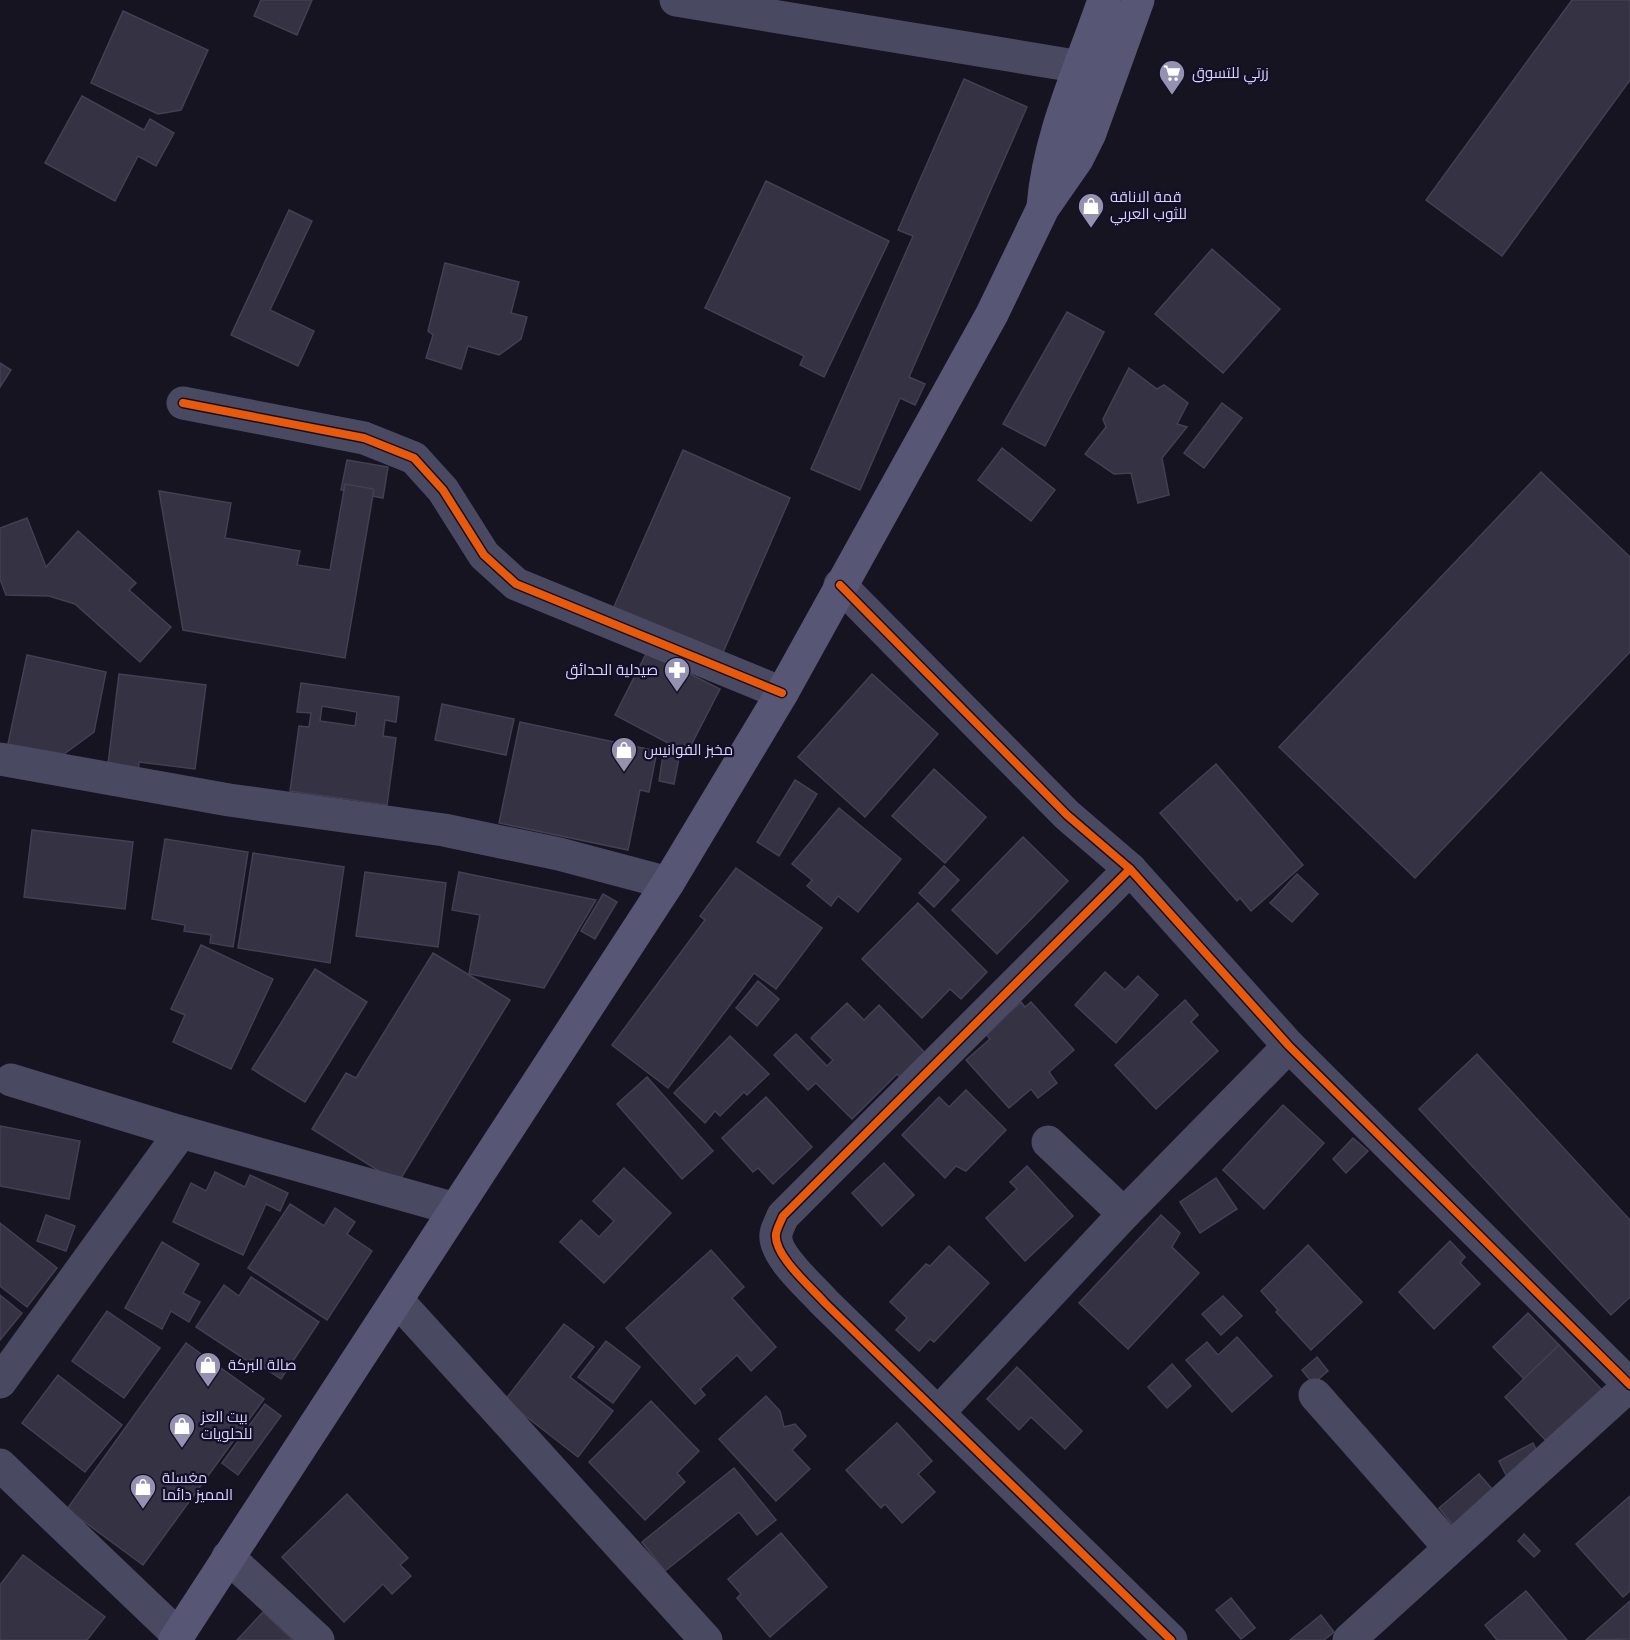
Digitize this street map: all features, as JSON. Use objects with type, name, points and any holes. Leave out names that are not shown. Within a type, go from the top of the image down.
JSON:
[{"type":"main road","points":[[1043,208],[1049,160],[1056,134],[1104,0]]},
{"type":"main road","points":[[177,1637],[668,883],[782,693],[971,353],[1043,208],[1062,184],[1090,133],[1138,0]]},
{"type":"street","points":[[676,0],[715,4],[1081,67]]},
{"type":"street","points":[[183,403],[364,438],[414,458],[443,490],[483,555],[516,584],[782,693]]},
{"type":"street","points":[[840,585],[1066,815],[1131,869],[1289,1046],[1630,1385],[1349,1640]]},
{"type":"street","points":[[0,759],[229,800],[444,830],[559,854],[668,883]]},
{"type":"street","points":[[1131,869],[783,1216],[776,1234],[777,1246],[783,1256],[818,1295],[1171,1640]]},
{"type":"street","points":[[938,1413],[1124,1214],[1289,1046]]},
{"type":"street","points":[[11,1080],[181,1132],[455,1209]]},
{"type":"street","points":[[0,1382],[181,1132]]},
{"type":"street","points":[[1048,1142],[1124,1214]]},
{"type":"street","points":[[397,1300],[706,1640]]},
{"type":"street","points":[[1315,1395],[1450,1548]]},
{"type":"street","points":[[0,1465],[177,1637]]},
{"type":"street","points":[[228,1557],[318,1640]]},
{"type":"building","points":[[261,0],[312,0],[297,35],[254,16]]},
{"type":"building","points":[[1572,0],[1630,0],[1630,80],[1502,256],[1426,200]]},
{"type":"building","points":[[123,11],[208,50],[181,110],[158,114],[91,83]]},
{"type":"building","points":[[964,79],[1027,107],[909,377],[925,384],[915,405],[900,398],[860,490],[811,469],[913,236],[898,230]]},
{"type":"building","points":[[82,96],[144,130],[150,119],[174,133],[156,166],[138,156],[115,201],[45,163]]},
{"type":"building","points":[[766,181],[889,241],[824,377],[800,365],[804,356],[705,308]]},
{"type":"building","points":[[289,210],[312,221],[270,310],[314,331],[298,366],[231,335]]},
{"type":"building","points":[[1212,249],[1280,309],[1223,373],[1155,314]]},
{"type":"building","points":[[445,263],[519,282],[511,313],[527,317],[521,339],[499,355],[468,346],[461,369],[426,358],[433,335],[428,331]]},
{"type":"building","points":[[1067,312],[1104,332],[1045,446],[1003,424]]},
{"type":"building","points":[[0,363],[11,370],[0,387]]},
{"type":"building","points":[[1129,368],[1157,389],[1164,385],[1188,403],[1177,424],[1187,427],[1162,458],[1169,495],[1138,503],[1131,473],[1114,474],[1085,454],[1106,427],[1103,419]]},
{"type":"building","points":[[1222,403],[1242,418],[1204,468],[1184,453]]},
{"type":"building","points":[[1002,448],[1055,490],[1031,521],[978,480]]},
{"type":"building","points":[[683,450],[790,498],[721,657],[613,609]]},
{"type":"building","points":[[347,460],[388,467],[383,498],[341,490]]},
{"type":"building","points":[[1541,472],[1630,557],[1630,652],[1415,878],[1279,747]]},
{"type":"building","points":[[345,484],[374,489],[345,658],[183,630],[159,491],[231,503],[225,538],[300,551],[297,565],[330,570]]},
{"type":"building","points":[[27,518],[46,567],[78,531],[136,583],[129,590],[171,627],[140,662],[75,604],[49,596],[6,595],[0,579],[0,528]]},
{"type":"building","points":[[647,652],[720,689],[687,753],[615,715]]},
{"type":"building","points":[[27,655],[106,672],[94,732],[64,754],[8,744]]},
{"type":"building","points":[[119,674],[206,685],[195,769],[139,762],[138,775],[107,772]]},
{"type":"building","points":[[872,674],[938,734],[865,817],[798,757]]},
{"type":"building","points":[[301,683],[399,697],[396,722],[385,720],[383,736],[396,738],[387,805],[290,791],[299,726],[309,727],[311,713],[297,712]],"holes":[[[322,706],[357,712],[355,726],[320,721]]]},
{"type":"building","points":[[442,704],[514,719],[506,755],[435,740]]},
{"type":"building","points":[[520,722],[657,751],[649,792],[640,790],[628,850],[499,823]]},
{"type":"building","points":[[663,755],[679,758],[674,784],[659,781]]},
{"type":"building","points":[[1216,764],[1303,865],[1251,911],[1240,898],[1237,901],[1160,813]]},
{"type":"building","points":[[934,769],[986,817],[945,863],[892,816]]},
{"type":"building","points":[[795,780],[817,794],[779,856],[757,842]]},
{"type":"building","points":[[839,808],[901,859],[858,912],[838,896],[831,906],[807,886],[812,880],[792,864]]},
{"type":"building","points":[[32,830],[133,842],[125,909],[24,897]]},
{"type":"building","points":[[1023,837],[1068,881],[997,954],[952,910]]},
{"type":"building","points":[[165,839],[248,852],[233,947],[210,943],[211,935],[184,931],[185,925],[152,919]]},
{"type":"building","points":[[253,853],[344,867],[330,963],[238,948]]},
{"type":"building","points":[[944,866],[959,880],[934,907],[919,893]]},
{"type":"building","points":[[736,868],[822,928],[776,989],[754,973],[668,1088],[612,1045],[705,920],[700,916]]},
{"type":"building","points":[[365,872],[446,883],[438,947],[356,936]]},
{"type":"building","points":[[459,872],[596,900],[544,988],[469,974],[480,915],[452,910]]},
{"type":"building","points":[[1297,874],[1318,894],[1292,922],[1270,903]]},
{"type":"building","points":[[603,894],[617,902],[595,939],[581,931]]},
{"type":"building","points":[[918,903],[987,972],[961,999],[950,989],[922,1018],[862,959]]},
{"type":"building","points":[[201,945],[273,979],[231,1069],[173,1042],[185,1015],[171,1009]]},
{"type":"building","points":[[433,953],[510,1000],[398,1183],[312,1129],[346,1073],[356,1078]]},
{"type":"building","points":[[315,969],[367,1002],[305,1102],[252,1069]]},
{"type":"building","points":[[1105,972],[1125,990],[1138,976],[1158,995],[1116,1043],[1075,1005]]},
{"type":"building","points":[[758,981],[779,999],[757,1026],[736,1008]]},
{"type":"building","points":[[1185,1000],[1198,1015],[1191,1022],[1218,1051],[1156,1109],[1115,1065]]},
{"type":"building","points":[[1021,1002],[1025,1007],[1031,1002],[1074,1050],[1049,1072],[1057,1083],[1038,1098],[1031,1089],[1009,1108],[966,1060],[990,1039],[985,1033]]},
{"type":"building","points":[[847,1003],[864,1020],[879,1005],[928,1056],[904,1081],[897,1074],[852,1119],[816,1083],[808,1090],[774,1055],[796,1034],[827,1066],[833,1060],[811,1038]]},
{"type":"building","points":[[730,1036],[769,1074],[747,1095],[744,1092],[720,1116],[715,1111],[705,1123],[674,1093]]},
{"type":"building","points":[[1477,1054],[1630,1220],[1630,1297],[1611,1315],[1419,1109]]},
{"type":"building","points":[[647,1077],[713,1151],[682,1179],[617,1104]]},
{"type":"building","points":[[966,1090],[1006,1130],[966,1171],[956,1166],[945,1178],[902,1135],[939,1097],[949,1107]]},
{"type":"building","points":[[766,1097],[812,1147],[773,1184],[758,1168],[753,1172],[722,1138]]},
{"type":"building","points":[[1283,1105],[1324,1143],[1264,1209],[1223,1170]]},
{"type":"building","points":[[0,1126],[80,1141],[69,1199],[0,1186]]},
{"type":"building","points":[[1353,1138],[1368,1151],[1346,1173],[1333,1159]]},
{"type":"building","points":[[884,1163],[914,1195],[882,1226],[852,1193]]},
{"type":"building","points":[[1027,1166],[1073,1216],[1025,1261],[986,1218],[1017,1189],[1010,1182]]},
{"type":"building","points":[[624,1168],[671,1213],[604,1283],[560,1242],[581,1220],[599,1237],[614,1221],[593,1201]]},
{"type":"building","points":[[215,1172],[245,1187],[250,1175],[288,1193],[280,1211],[266,1204],[243,1255],[173,1222],[191,1183],[206,1191]]},
{"type":"building","points":[[1216,1178],[1237,1209],[1200,1233],[1180,1202]]},
{"type":"building","points":[[290,1204],[324,1226],[335,1208],[355,1222],[347,1234],[372,1251],[327,1320],[248,1268]]},
{"type":"building","points":[[46,1215],[75,1226],[66,1251],[37,1241]]},
{"type":"building","points":[[1161,1215],[1180,1233],[1172,1247],[1199,1273],[1128,1349],[1079,1303]]},
{"type":"building","points":[[0,1223],[57,1268],[27,1307],[0,1286]]},
{"type":"building","points":[[1450,1241],[1465,1257],[1460,1263],[1480,1284],[1434,1329],[1399,1292]]},
{"type":"building","points":[[162,1242],[199,1264],[183,1293],[200,1302],[189,1322],[171,1311],[162,1329],[125,1308]]},
{"type":"building","points":[[1308,1245],[1362,1302],[1311,1350],[1276,1312],[1278,1310],[1261,1291]]},
{"type":"building","points":[[949,1246],[989,1283],[934,1342],[930,1339],[919,1351],[896,1330],[907,1318],[890,1302],[926,1264],[930,1266]]},
{"type":"building","points":[[711,1250],[744,1287],[732,1298],[776,1347],[751,1371],[737,1355],[700,1389],[705,1395],[695,1404],[626,1328]]},
{"type":"building","points":[[251,1277],[319,1322],[281,1379],[251,1359],[249,1362],[196,1327],[224,1285],[239,1296]]},
{"type":"building","points":[[0,1295],[22,1313],[0,1340]]},
{"type":"building","points":[[1223,1296],[1242,1316],[1221,1335],[1202,1314]]},
{"type":"building","points":[[107,1311],[160,1348],[124,1398],[72,1361]]},
{"type":"building","points":[[1528,1313],[1559,1345],[1524,1379],[1493,1347]]},
{"type":"building","points":[[564,1324],[594,1347],[570,1377],[613,1411],[578,1457],[505,1400]]},
{"type":"building","points":[[1237,1337],[1272,1376],[1232,1412],[1186,1360],[1207,1342],[1218,1355]]},
{"type":"building","points":[[606,1341],[640,1367],[613,1403],[578,1377]]},
{"type":"building","points":[[186,1343],[264,1399],[143,1565],[67,1509]]},
{"type":"building","points":[[1559,1345],[1604,1392],[1549,1444],[1505,1397]]},
{"type":"building","points":[[1317,1357],[1328,1371],[1313,1384],[1302,1370]]},
{"type":"building","points":[[1172,1364],[1191,1386],[1167,1408],[1148,1387]]},
{"type":"building","points":[[1017,1367],[1082,1431],[1065,1449],[1031,1417],[1019,1430],[987,1399]]},
{"type":"building","points":[[58,1375],[122,1425],[85,1472],[22,1423]]},
{"type":"building","points":[[766,1396],[780,1411],[784,1427],[795,1424],[806,1436],[792,1450],[810,1469],[776,1501],[719,1439]]},
{"type":"building","points":[[651,1401],[699,1451],[677,1473],[685,1482],[645,1520],[589,1462]]},
{"type":"building","points":[[265,1404],[281,1416],[238,1475],[222,1463]]},
{"type":"building","points":[[897,1423],[932,1461],[918,1474],[935,1492],[902,1523],[885,1504],[881,1508],[846,1470]]},
{"type":"building","points":[[1533,1443],[1543,1463],[1509,1481],[1499,1461]]},
{"type":"building","points":[[734,1468],[776,1520],[757,1535],[739,1512],[665,1571],[642,1542]]},
{"type":"building","points":[[1479,1474],[1500,1498],[1459,1533],[1439,1508]]},
{"type":"building","points":[[347,1494],[408,1558],[400,1565],[411,1576],[392,1594],[383,1584],[344,1622],[282,1557]]},
{"type":"building","points":[[1630,1496],[1630,1591],[1623,1597],[1576,1544]]},
{"type":"building","points":[[781,1533],[827,1587],[770,1637],[737,1598],[741,1594],[728,1579]]},
{"type":"building","points":[[1524,1534],[1540,1551],[1534,1557],[1518,1541]]},
{"type":"building","points":[[23,1555],[105,1617],[87,1640],[0,1640],[0,1585]]},
{"type":"building","points":[[1526,1591],[1567,1640],[1497,1640],[1485,1625]]},
{"type":"building","points":[[1231,1598],[1255,1628],[1241,1639],[1216,1610]]},
{"type":"building","points":[[1630,1601],[1630,1639],[1586,1640]]},
{"type":"building","points":[[263,1612],[293,1640],[237,1640]]},
{"type":"building","points":[[1321,1615],[1334,1632],[1324,1640],[1290,1640]]},
{"type":"cycle path","points":[[183,403],[364,438],[414,458],[443,490],[484,555],[516,584],[782,693]]},
{"type":"cycle path","points":[[840,585],[1067,815],[1130,869],[1289,1046],[1630,1385]]},
{"type":"cycle path","points":[[1130,869],[783,1216],[776,1234],[781,1252],[787,1261],[825,1303],[1171,1640]]},
{"type":"place","name":"زرتي للتسوق","points":[[1172,96]]},
{"type":"place","name":"قمة الاناقة للثوب العربي","points":[[1091,229]]},
{"type":"place","name":"صيدلية الحدائق","points":[[677,693]]},
{"type":"place","name":"مخبز الفوانيس","points":[[624,773]]},
{"type":"place","name":"صالة البركة","points":[[208,1388]]},
{"type":"place","name":"بيت العز للحلويات","points":[[182,1449]]},
{"type":"place","name":"مغسلة المميز دائما","points":[[143,1510]]}]
